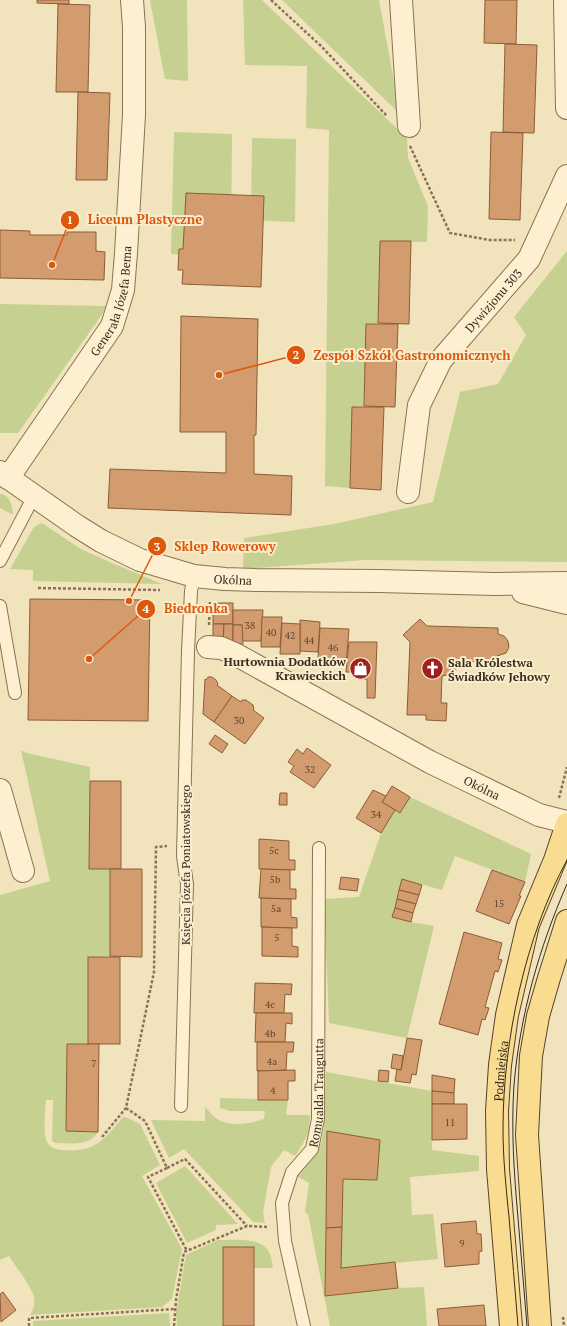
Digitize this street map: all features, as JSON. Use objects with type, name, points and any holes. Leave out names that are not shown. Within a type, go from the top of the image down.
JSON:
[{"type":"main road","name":"Podmiejska","points":[[511,1326],[498,1169],[497,1111],[500,1065],[507,1015],[528,925],[555,860],[567,823]]},
{"type":"main road","points":[[540,1326],[527,1135],[531,1056],[538,1016],[567,921]]},
{"type":"street","name":"Generała Józefa Bema","points":[[4,475],[112,326],[123,290],[134,115],[134,27],[132,0]]},
{"type":"street","points":[[401,0],[409,126]]},
{"type":"street","points":[[565,0],[567,108]]},
{"type":"street","name":"Dywizjonu 303","points":[[408,492],[419,406],[441,360],[529,259],[567,176]]},
{"type":"street","name":"Okólna","points":[[4,475],[107,545],[155,565],[192,583],[225,579],[379,580],[495,584],[567,583]]},
{"type":"street","name":"Okólna","points":[[495,584],[567,603]]},
{"type":"street","name":"Okólna","points":[[208,647],[221,648],[236,654],[436,765],[539,815],[567,823]]},
{"type":"street","points":[[0,790],[23,871]]},
{"type":"lane","points":[[0,561],[34,496]]},
{"type":"lane","name":"Księcia Józefa Poniatowskiego","points":[[181,1106],[187,884],[183,844],[192,583]]},
{"type":"lane","points":[[0,606],[15,693]]},
{"type":"lane","name":"Romualda Traugutta","points":[[304,1326],[285,1242],[282,1203],[292,1172],[312,1149],[318,1119],[320,848]]},
{"type":"path","points":[[38,588],[192,583],[210,594],[210,620]]},
{"type":"path","points":[[102,1137],[126,1108],[154,972],[156,847],[183,844]]},
{"type":"path","points":[[126,1108],[145,1121],[167,1168]]},
{"type":"path","points":[[187,1251],[148,1177],[184,1159],[247,1226]]},
{"type":"path","points":[[174,1326],[175,1309],[184,1252],[247,1226],[284,1228]]},
{"type":"path","points":[[29,1326],[29,1318],[175,1309]]},
{"type":"path","points":[[563,1311],[564,1326]]},
{"type":"green space","points":[[150,0],[187,0],[188,81],[165,79]]},
{"type":"green space","points":[[243,0],[262,0],[407,138],[408,158],[428,206],[427,242],[380,241],[378,323],[366,324],[364,406],[352,407],[350,488],[325,486],[329,130],[306,128],[307,66],[245,65]]},
{"type":"green space","points":[[282,0],[379,0],[400,114]]},
{"type":"green space","points":[[174,132],[232,134],[231,257],[171,254]]},
{"type":"green space","points":[[252,138],[296,139],[295,222],[251,220]]},
{"type":"green space","points":[[567,251],[567,562],[365,560],[243,569],[244,538],[334,524],[433,502],[460,392],[498,384],[526,335],[514,317]]},
{"type":"green space","points":[[0,304],[106,306],[101,316],[18,433],[0,433]]},
{"type":"green space","points":[[0,494],[7,496],[9,499],[13,515],[0,508]]},
{"type":"green space","points":[[42,523],[81,549],[162,584],[33,581],[33,570],[10,569],[34,527]]},
{"type":"green space","points":[[21,750],[27,753],[90,767],[89,868],[110,869],[110,956],[88,957],[88,1044],[67,1044],[66,1131],[98,1132],[94,1137],[84,1142],[55,1143],[52,1141],[53,1100],[46,1100],[45,1133],[47,1142],[52,1147],[61,1150],[83,1149],[91,1147],[104,1139],[122,1118],[125,1117],[140,1124],[160,1165],[142,1176],[182,1249],[172,1299],[162,1307],[30,1315],[34,1302],[31,1289],[9,1256],[0,1260],[0,895],[50,881]]},
{"type":"green space","points":[[410,797],[531,854],[525,882],[455,856],[442,890],[402,879],[393,917],[434,926],[407,1038],[329,1023],[324,899],[359,897],[381,833],[395,810],[400,813]]},
{"type":"green space","points":[[326,1072],[432,1091],[432,1150],[479,1156],[479,1171],[410,1177],[412,1215],[433,1214],[438,1259],[341,1268],[343,1179],[377,1180],[380,1140],[327,1131],[325,1295],[424,1287],[427,1326],[330,1326],[308,1214],[305,1212],[309,1183],[297,1176],[321,1144],[324,1129]]},
{"type":"green space","points":[[220,1098],[288,1100],[286,1115],[310,1115],[306,1137],[295,1156],[284,1150],[271,1167],[263,1212],[265,1223],[253,1222],[184,1149],[169,1158],[151,1120],[205,1121],[205,1107],[212,1115],[222,1122],[240,1124],[264,1119],[265,1111],[230,1111],[220,1108]]},
{"type":"green space","points":[[185,1166],[238,1224],[216,1225],[216,1230],[187,1243],[156,1183]]},
{"type":"green space","points":[[218,1240],[244,1240],[262,1244],[269,1252],[273,1268],[254,1268],[254,1247],[223,1247],[223,1326],[177,1326],[176,1313],[186,1255]]},
{"type":"green space","points":[[169,1313],[170,1326],[33,1326],[33,1321]]},
{"type":"building","points":[[37,0],[69,0],[69,4],[37,3]]},
{"type":"building","points":[[485,0],[517,0],[516,44],[484,43]]},
{"type":"building","points":[[58,4],[90,5],[88,92],[56,92]]},
{"type":"building","points":[[505,44],[537,45],[534,133],[503,132]]},
{"type":"building","points":[[78,92],[110,93],[107,180],[76,180]]},
{"type":"building","points":[[491,132],[523,133],[520,220],[489,219]]},
{"type":"building","points":[[186,193],[264,196],[261,287],[182,284],[183,270],[178,270],[179,249],[183,249]]},
{"type":"building","points":[[0,230],[30,231],[30,235],[67,235],[67,232],[96,232],[96,251],[105,252],[104,280],[0,278]]},
{"type":"building","points":[[380,241],[411,241],[409,324],[378,323]]},
{"type":"building","points":[[181,316],[258,319],[254,474],[292,476],[291,515],[108,508],[110,469],[226,473],[226,432],[180,432]]},
{"type":"building","points":[[366,324],[398,324],[395,407],[364,406]]},
{"type":"building","points":[[352,407],[384,407],[381,490],[350,488]]},
{"type":"building","points":[[30,599],[150,600],[148,721],[28,720]]},
{"type":"building","points":[[213,603],[233,603],[233,624],[213,624]]},
{"type":"building","points":[[233,610],[263,610],[261,641],[242,641],[242,625],[233,625]]},
{"type":"building","points":[[262,617],[282,617],[280,647],[261,647]]},
{"type":"building","name":"Sala Królestwa Świadków Jehowy","points":[[420,619],[427,626],[498,628],[498,634],[504,636],[508,641],[509,647],[506,653],[497,656],[497,662],[459,661],[454,672],[442,676],[441,703],[447,703],[446,721],[426,720],[426,715],[407,715],[410,642],[403,635]]},
{"type":"building","points":[[300,620],[320,622],[318,652],[300,651]]},
{"type":"building","points":[[282,623],[300,624],[300,654],[280,654]]},
{"type":"building","points":[[213,624],[224,624],[223,644],[213,644]]},
{"type":"building","points":[[224,624],[233,624],[233,644],[223,644]]},
{"type":"building","points":[[233,625],[242,625],[243,644],[233,644]]},
{"type":"building","points":[[320,628],[349,629],[346,665],[327,665],[327,659],[318,659]]},
{"type":"building","name":"Hurtownia Dodatków Krawieckich","points":[[349,642],[377,642],[375,698],[367,698],[367,679],[364,679],[365,672],[346,672]]},
{"type":"building","points":[[208,677],[212,677],[216,680],[217,685],[232,696],[214,722],[203,714],[205,679],[206,680]]},
{"type":"building","points":[[232,696],[241,702],[242,700],[246,700],[253,705],[253,710],[264,718],[245,744],[214,722]]},
{"type":"building","points":[[215,735],[228,744],[222,753],[209,744]]},
{"type":"building","points":[[307,748],[331,765],[314,788],[290,772],[294,766],[288,762],[297,749],[303,754]]},
{"type":"building","points":[[90,781],[121,781],[121,869],[89,869]]},
{"type":"building","points":[[392,786],[410,797],[400,813],[382,802]]},
{"type":"building","points":[[373,790],[386,796],[382,802],[395,810],[381,833],[356,818]]},
{"type":"building","points":[[280,793],[287,793],[287,805],[279,805]]},
{"type":"building","points":[[259,839],[289,841],[289,860],[295,860],[295,870],[259,869]]},
{"type":"building","points":[[110,869],[142,869],[142,957],[110,956]]},
{"type":"building","points":[[261,869],[290,870],[290,889],[296,889],[296,899],[259,898]]},
{"type":"building","points":[[492,870],[525,882],[519,896],[521,896],[509,924],[476,911]]},
{"type":"building","points":[[341,877],[359,879],[357,891],[339,889]]},
{"type":"building","points":[[402,879],[422,885],[419,895],[399,890]]},
{"type":"building","points":[[399,890],[419,895],[416,904],[397,899]]},
{"type":"building","points":[[261,898],[291,899],[291,917],[297,918],[297,928],[261,927]]},
{"type":"building","points":[[397,899],[416,904],[413,913],[395,908]]},
{"type":"building","points":[[395,908],[413,913],[411,922],[392,917]]},
{"type":"building","points":[[262,927],[292,928],[292,946],[298,947],[298,957],[262,956]]},
{"type":"building","points":[[464,932],[502,943],[498,959],[502,960],[498,972],[495,971],[485,1007],[489,1008],[485,1020],[482,1019],[478,1035],[439,1024]]},
{"type":"building","points":[[88,957],[120,957],[120,1044],[88,1044]]},
{"type":"building","points":[[255,983],[292,984],[291,995],[285,994],[284,1013],[254,1013]]},
{"type":"building","points":[[256,1013],[292,1013],[292,1024],[286,1023],[285,1042],[255,1042]]},
{"type":"building","points":[[407,1038],[422,1040],[416,1075],[412,1074],[410,1083],[395,1081],[397,1069],[401,1070]]},
{"type":"building","points":[[257,1042],[294,1042],[293,1052],[287,1052],[286,1070],[257,1071]]},
{"type":"building","points":[[67,1044],[99,1044],[98,1132],[66,1131]]},
{"type":"building","points":[[393,1054],[403,1056],[401,1070],[391,1068]]},
{"type":"building","points":[[295,1070],[295,1081],[288,1081],[288,1100],[258,1100],[258,1071]]},
{"type":"building","points":[[379,1070],[389,1071],[388,1082],[378,1081]]},
{"type":"building","points":[[432,1075],[455,1079],[454,1093],[432,1091]]},
{"type":"building","points":[[432,1091],[454,1093],[454,1104],[432,1104]]},
{"type":"building","points":[[432,1104],[467,1104],[467,1139],[432,1140]]},
{"type":"building","points":[[327,1131],[380,1140],[377,1180],[343,1179],[342,1227],[326,1228]]},
{"type":"building","points":[[476,1221],[477,1234],[481,1234],[482,1251],[479,1252],[479,1264],[445,1267],[441,1224]]},
{"type":"building","points":[[342,1227],[341,1268],[395,1262],[398,1288],[325,1296],[326,1228]]},
{"type":"building","points":[[223,1247],[254,1247],[254,1326],[223,1326]]},
{"type":"building","points":[[3,1292],[16,1310],[1,1322],[0,1294]]},
{"type":"building","points":[[484,1305],[486,1326],[439,1326],[437,1309]]},
{"type":"tram line","points":[[518,1326],[503,1129],[507,1061],[519,990],[528,956],[539,922],[552,890],[567,860]]},
{"type":"tram line","points":[[527,1326],[514,1168],[514,1085],[521,1033],[532,982],[548,933],[567,884]]},
{"type":"place","name":"Liceum Plastyczne","points":[[52,265]]},
{"type":"place","name":"Zespół Szkół Gastronomicznych","points":[[219,375]]},
{"type":"place","name":"Sklep Rowerowy","points":[[129,601]]},
{"type":"place","name":"Biedronka","points":[[89,659]]},
{"type":"place","name":"Hurtownia Dodatków Krawieckich","points":[[361,668]]},
{"type":"place","name":"Sala Królestwa Świadków Jehowy","points":[[432,669]]}]
